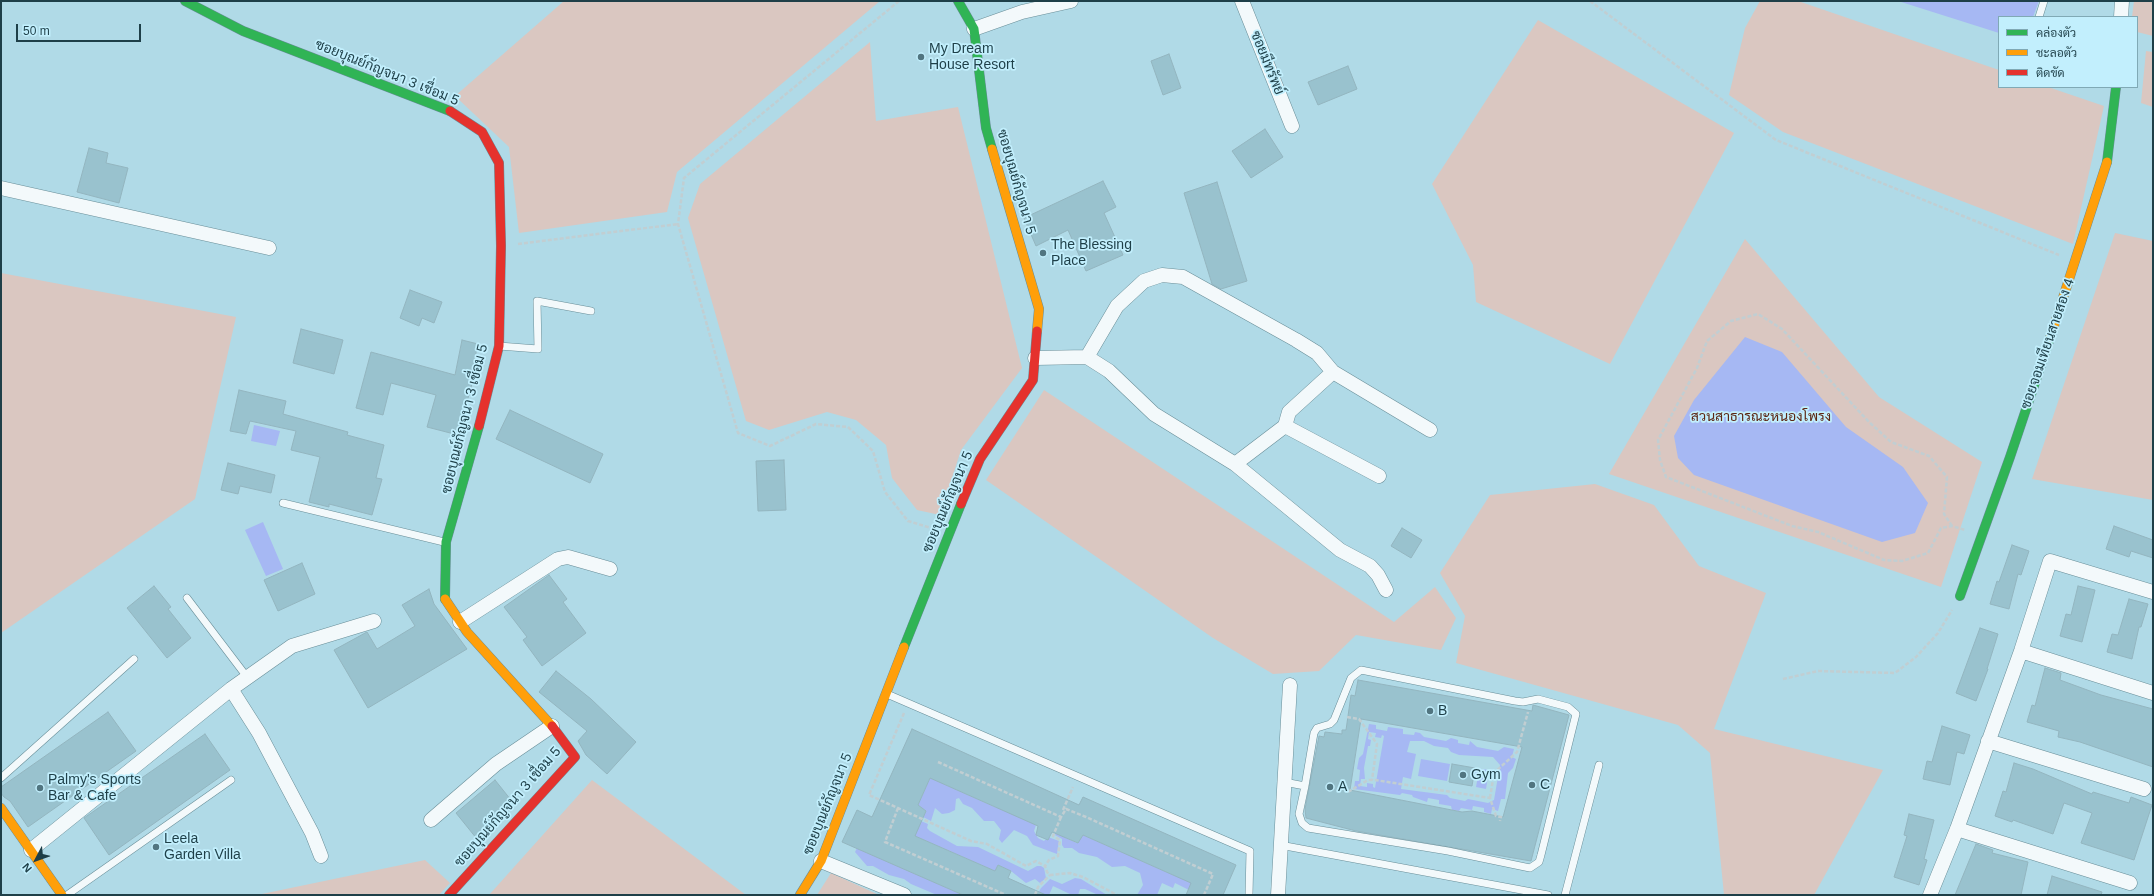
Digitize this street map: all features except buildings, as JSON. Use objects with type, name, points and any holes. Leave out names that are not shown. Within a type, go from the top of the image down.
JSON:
[{"type":"street","name":"ซอยบุณย์กัญจนา 3 เชื่อม 5","points":[[186,1],[243,31],[450,111],[482,132],[499,163],[499,346],[469,465],[446,542],[444,598],[460,622],[552,726],[575,757],[449,895]]},
{"type":"street","name":"ซอยบุณย์กัญจนา 5","points":[[800,895],[821,861],[948,533],[980,459],[1033,380],[1039,309],[986,128],[974,29],[958,1]]},
{"type":"street","points":[[974,29],[1023,6],[1071,1]]},
{"type":"street","name":"ซอยมีทรัพย์","points":[[1242,1],[1292,126]]},
{"type":"street","points":[[2121,16],[2122,1]]},
{"type":"street","name":"ซอยจอมเทียนสายสอง 4","points":[[1960,596],[2076,262],[2106,160],[2116,88]]},
{"type":"street","points":[[1,188],[269,248]]},
{"type":"street","points":[[1087,357],[1117,306],[1144,281],[1162,275],[1184,277],[1317,353],[1333,372],[1430,430]]},
{"type":"street","points":[[1035,358],[1087,357],[1109,371],[1154,414],[1235,464],[1340,550],[1370,566],[1378,575],[1386,590]]},
{"type":"street","points":[[1235,464],[1284,426],[1289,412],[1333,372]]},
{"type":"street","points":[[1284,426],[1379,476]]},
{"type":"street","points":[[460,622],[558,559],[568,557],[610,570]]},
{"type":"street","points":[[1930,895],[1957,829],[2021,651],[2050,562],[2153,592]]},
{"type":"street","points":[[31,850],[231,689],[292,646],[374,621]]},
{"type":"street","points":[[2021,651],[2153,693]]},
{"type":"street","points":[[1278,895],[1290,685]]},
{"type":"street","points":[[231,689],[259,733],[312,833],[321,856]]},
{"type":"street","points":[[431,820],[496,764],[552,726]]},
{"type":"street","points":[[1988,742],[2144,789]]},
{"type":"street","points":[[1,808],[62,895]]},
{"type":"street","points":[[1957,829],[2130,883]]},
{"type":"street","points":[[821,861],[904,895]]},
{"type":"lane","points":[[2039,16],[2044,1]]},
{"type":"lane","points":[[499,346],[538,349],[537,301],[591,311]]},
{"type":"lane","points":[[283,503],[446,542]]},
{"type":"lane","points":[[187,598],[247,677]]},
{"type":"lane","points":[[1,778],[134,659]]},
{"type":"lane","points":[[1360,670],[1515,701],[1531,700],[1538,699],[1568,707],[1576,714],[1541,855],[1538,862],[1530,868],[1448,851],[1308,828],[1302,823],[1299,814],[1314,733],[1317,728],[1330,724],[1351,678],[1360,670]]},
{"type":"lane","points":[[886,693],[1250,852],[1249,895]]},
{"type":"lane","points":[[1565,895],[1599,765]]},
{"type":"lane","points":[[67,895],[231,780]]},
{"type":"lane","points":[[1284,782],[1305,786]]},
{"type":"lane","points":[[1280,845],[1548,895]]},
{"type":"path","points":[[899,1],[684,178],[678,224],[738,433],[770,446],[816,424],[848,427],[873,451],[885,492],[908,521],[948,533]]},
{"type":"path","points":[[1590,1],[1776,140],[2076,262]]},
{"type":"path","points":[[500,246],[678,224]]},
{"type":"path","points":[[1952,526],[1944,514],[1947,478],[1929,456],[1891,442],[1869,422],[1782,329],[1758,314],[1732,321],[1707,341],[1697,368],[1658,440],[1660,460],[1666,477],[1792,526],[1818,532],[1884,560],[1902,561],[1928,553],[1941,528],[1952,526],[1982,536]]},
{"type":"path","points":[[1783,680],[1818,671],[1895,673],[1916,657],[1938,633],[1960,596]]},
{"type":"path","points":[[1500,821],[1501,817],[1496,816],[1490,799],[1494,773],[1517,752],[1531,700]]},
{"type":"path","points":[[908,703],[869,795],[971,841],[988,844],[1026,866],[1036,862],[1045,866],[1050,875]]},
{"type":"path","points":[[1334,718],[1344,717],[1359,719],[1377,744],[1373,780]]},
{"type":"path","points":[[938,762],[1060,817]]},
{"type":"path","points":[[1045,866],[1048,860],[1058,856],[1060,840],[1053,836],[1078,777]]},
{"type":"path","points":[[1348,792],[1373,780],[1404,785],[1410,784],[1490,799]]},
{"type":"path","points":[[898,808],[885,842],[1006,895]]},
{"type":"path","points":[[1060,817],[1066,809],[1213,874],[1204,895]]},
{"type":"path","points":[[1035,895],[1038,886],[1050,875],[1070,873],[1083,877],[1117,895]]},
{"type":"green space","points":[[564,1],[880,1],[677,172],[667,212],[519,233],[509,147],[455,96]]},
{"type":"green space","points":[[1760,1],[1798,1],[1998,70],[1998,88],[2051,88],[2104,106],[2073,244],[1783,132],[1729,95],[1745,28]]},
{"type":"green space","points":[[2134,1],[2153,1],[2153,36],[2138,32],[2138,16],[2132,16]]},
{"type":"green space","points":[[1538,20],[1734,133],[1610,364],[1476,302],[1473,265],[1432,184]]},
{"type":"green space","points":[[870,42],[876,121],[958,107],[1022,368],[961,450],[940,515],[917,510],[892,478],[886,445],[856,420],[827,412],[769,430],[746,421],[688,218],[700,184]]},
{"type":"green space","points":[[2146,51],[2153,52],[2153,107],[2141,103]]},
{"type":"green space","points":[[2115,233],[2153,241],[2153,500],[2032,479]]},
{"type":"green space","name":"สวนสาธารณะหนองโพรง","points":[[1745,239],[1879,397],[1982,462],[1941,587],[1609,474]]},
{"type":"green space","points":[[1,273],[236,317],[195,499],[1,633]]},
{"type":"green space","points":[[1044,390],[1394,622],[1435,587],[1456,618],[1441,650],[1356,635],[1319,671],[1273,674],[1213,638],[986,480]]},
{"type":"green space","points":[[1595,484],[1654,505],[1699,566],[1766,593],[1714,729],[1883,770],[1814,895],[1724,895],[1710,753],[1678,725],[1456,663],[1465,616],[1440,573],[1490,495]]},
{"type":"green space","points":[[592,780],[746,895],[489,895]]},
{"type":"green space","points":[[425,860],[450,883],[439,895],[257,895]]},
{"type":"green space","points":[[831,873],[879,895],[817,895]]},
{"type":"water","points":[[1898,1],[2039,1],[2033,16],[1998,16],[1998,33]]},
{"type":"water","points":[[1745,337],[1782,352],[1846,427],[1903,467],[1928,503],[1915,533],[1882,542],[1694,475],[1678,458],[1674,436],[1694,400]]},
{"type":"water","points":[[254,425],[280,431],[276,446],[251,441]]},
{"type":"water","points":[[263,522],[283,569],[266,576],[245,530]]},
{"type":"water","points":[[1369,724],[1376,725],[1376,729],[1387,731],[1388,727],[1403,729],[1403,734],[1414,735],[1415,732],[1420,733],[1424,737],[1446,741],[1451,738],[1458,740],[1458,743],[1469,745],[1470,741],[1477,747],[1498,751],[1504,747],[1514,749],[1512,757],[1516,759],[1513,768],[1508,773],[1505,799],[1501,799],[1498,811],[1492,809],[1491,814],[1484,812],[1484,808],[1473,806],[1472,810],[1461,808],[1459,811],[1452,810],[1451,806],[1439,804],[1439,800],[1428,798],[1427,802],[1413,797],[1412,795],[1402,793],[1400,795],[1354,789],[1355,781],[1359,781],[1360,770],[1357,769],[1359,758],[1363,754]],"holes":[[[1369,732],[1376,733],[1375,737],[1381,738],[1382,735],[1384,736],[1375,788],[1373,787],[1373,784],[1367,783],[1367,787],[1360,786],[1361,779],[1365,779],[1364,768],[1368,746],[1370,746],[1371,740],[1368,739]],[[1410,741],[1424,741],[1434,746],[1448,748],[1451,752],[1459,755],[1493,757],[1500,765],[1494,800],[1488,803],[1468,799],[1465,801],[1450,798],[1447,795],[1401,789],[1403,777],[1411,779],[1416,754],[1407,752]]]},
{"type":"water","points":[[1421,759],[1450,764],[1447,781],[1418,776]]},
{"type":"water","points":[[936,765],[944,784],[997,808],[1004,794],[1036,825],[1034,831],[1038,838],[1044,841],[1048,837],[1059,841],[1057,854],[1033,845],[1027,836],[1014,830],[1002,843],[999,839],[1001,830],[994,821],[984,821],[972,808],[963,804],[959,798],[956,799],[955,810],[942,814],[935,808],[931,821],[923,817],[926,811],[918,805]]},
{"type":"water","points":[[1475,768],[1489,770],[1486,789],[1476,787],[1478,776],[1473,775]]},
{"type":"water","points":[[1065,811],[1066,838],[1077,843],[1083,835],[1124,853],[1130,839],[1137,859],[1178,877],[1197,869],[1189,890],[1175,883],[1173,888],[1162,883],[1157,895],[1137,895],[1143,885],[1140,873],[1125,866],[1112,867],[1097,857],[1079,853],[1072,848],[1064,848],[1062,845],[1062,839],[1055,835]]},
{"type":"water","points":[[921,821],[928,824],[927,828],[930,831],[957,846],[978,847],[1028,871],[1037,866],[1041,866],[1044,868],[1046,878],[1040,883],[1035,879],[1026,883],[1011,871],[998,865],[995,871],[901,830]]},
{"type":"water","points":[[857,848],[963,895],[937,895],[911,884],[904,879],[889,875],[873,866],[867,866],[855,852]]},
{"type":"water","points":[[1075,878],[1081,879],[1107,895],[1098,895],[1085,889],[1080,889],[1078,895],[1072,895],[1053,886],[1049,895],[1037,895],[1041,888],[1050,879],[1062,884]]},
{"type":"traffic: fast","points":[[185,1],[243,31],[450,111]]},
{"type":"traffic: fast","points":[[958,1],[974,29],[986,128],[992,149]]},
{"type":"traffic: fast","points":[[2107,162],[2116,88]]},
{"type":"traffic: fast","points":[[1960,596],[2010,457],[2050,338]]},
{"type":"traffic: fast","points":[[445,599],[446,542],[479,426]]},
{"type":"traffic: fast","points":[[904,647],[961,504]]},
{"type":"traffic: slow","points":[[992,149],[1039,309],[1037,331]]},
{"type":"traffic: slow","points":[[2050,338],[2107,162]]},
{"type":"traffic: slow","points":[[445,599],[467,632],[552,726]]},
{"type":"traffic: slow","points":[[800,895],[821,861],[904,647]]},
{"type":"traffic: slow","points":[[1,808],[62,895]]},
{"type":"traffic: jam","points":[[450,111],[482,132],[499,163],[501,246],[499,346],[479,426]]},
{"type":"traffic: jam","points":[[961,504],[980,459],[1033,380],[1037,331]]},
{"type":"traffic: jam","points":[[449,895],[575,757],[552,726]]},
{"type":"place","name":"My Dream House Resort","points":[[921,57]]},
{"type":"place","name":"The Blessing Place","points":[[1043,253]]},
{"type":"place","name":"B","points":[[1430,711]]},
{"type":"place","name":"Gym","points":[[1463,775]]},
{"type":"place","name":"C","points":[[1532,785]]},
{"type":"place","name":"A","points":[[1330,787]]},
{"type":"place","name":"Palmy's Sports Bar & Cafe","points":[[40,788]]},
{"type":"place","name":"Leela Garden Villa","points":[[156,847]]}]
